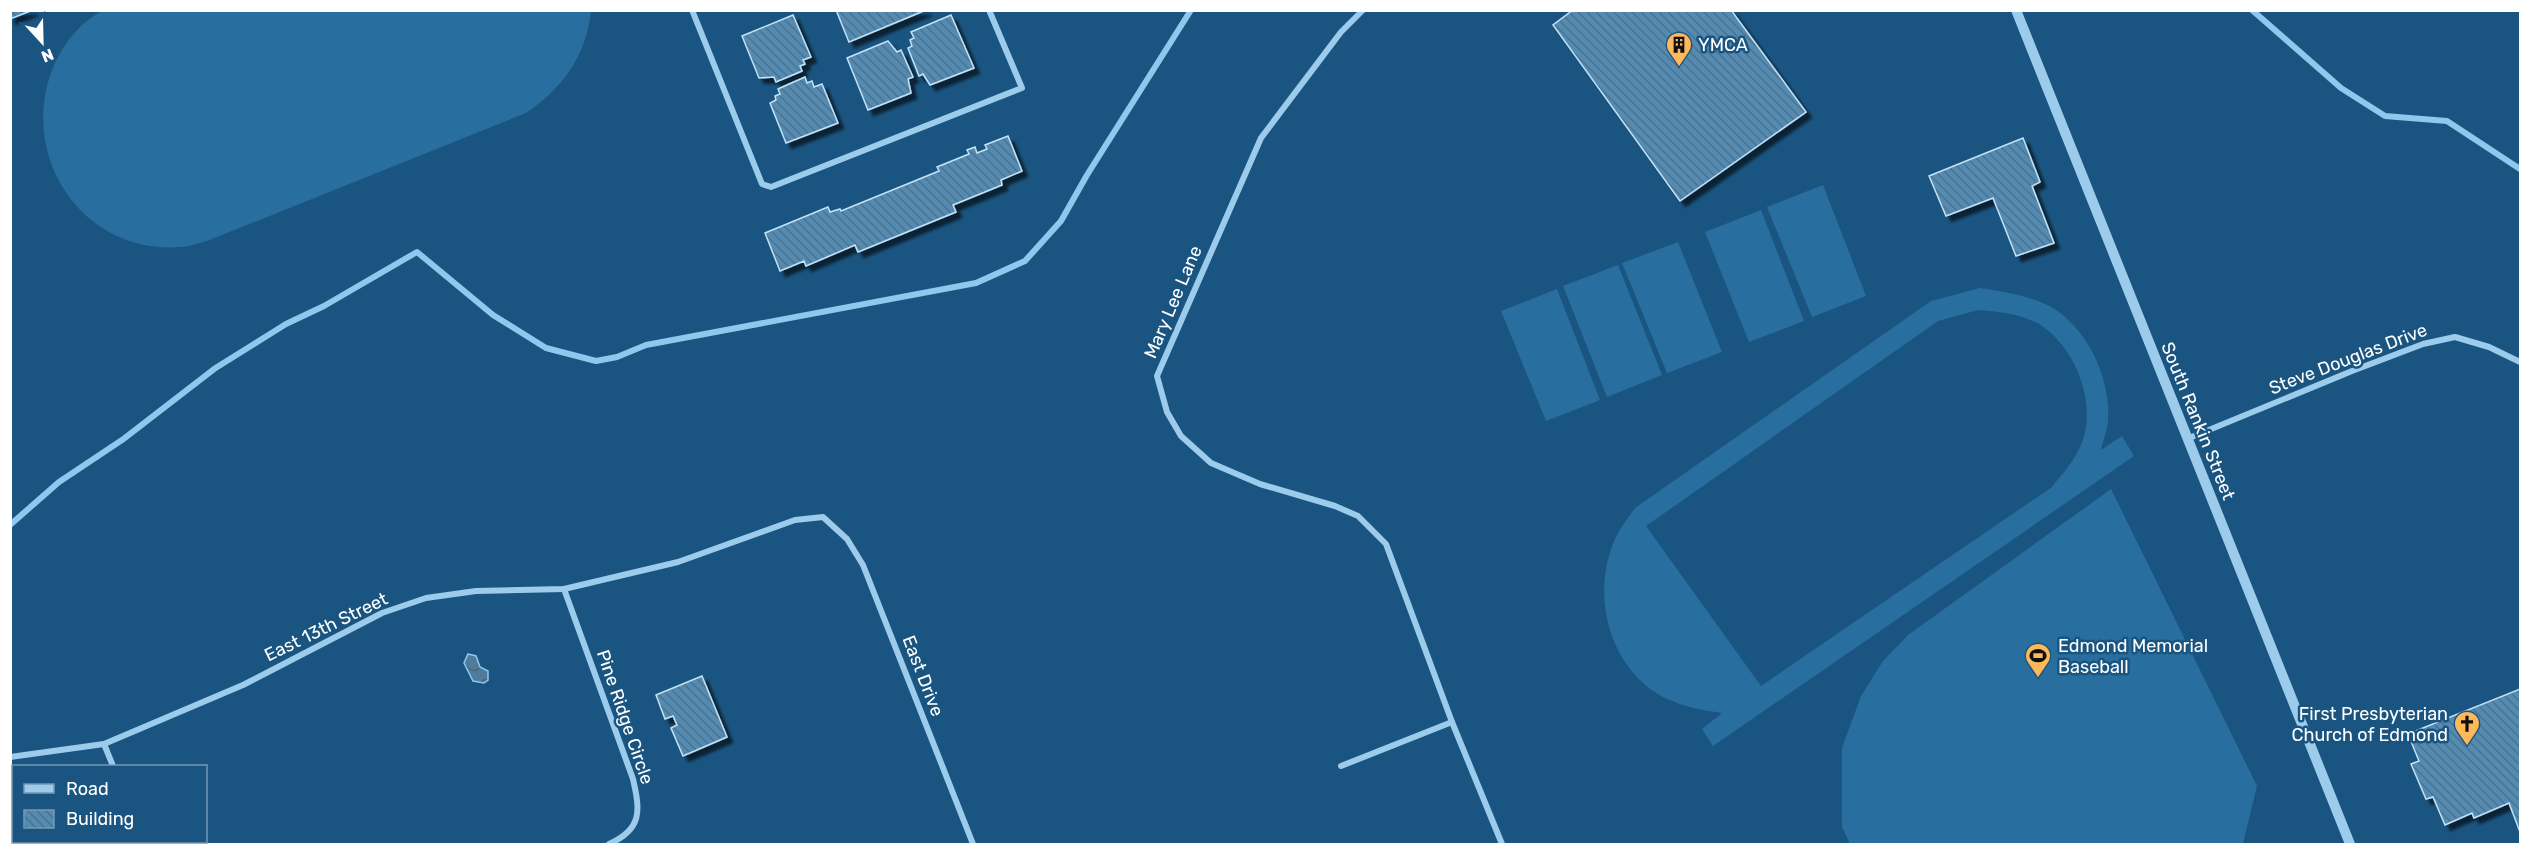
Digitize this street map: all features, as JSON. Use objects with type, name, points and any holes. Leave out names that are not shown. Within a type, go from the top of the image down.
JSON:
[{"type":"street","points":[[692,10],[762,184],[771,187],[1022,88],[989,10]]},
{"type":"street","name":"Mary Lee Lane","points":[[1363,10],[1341,32],[1261,138],[1157,376],[1167,412],[1181,436],[1211,463],[1260,484],[1335,506],[1358,516],[1386,544],[1452,722],[1502,844]]},
{"type":"street","name":"South Rankin Street","points":[[2016,10],[2350,844]]},
{"type":"street","name":"Steve Douglas Drive","points":[[2187,440],[2423,344],[2455,337],[2489,347],[2520,362]]},
{"type":"street","name":"East 13th Street","points":[[10,757],[104,744],[243,685],[382,613],[426,598],[476,591],[564,589],[678,562],[795,520],[823,517],[834,526]]},
{"type":"street","name":"East Drive","points":[[834,526],[847,539],[863,564],[973,844]]},
{"type":"street","name":"Pine Ridge Circle","points":[[564,589],[633,779],[639,808],[633,827],[609,844]]},
{"type":"street","points":[[1341,766],[1452,722]]},
{"type":"street","points":[[104,744],[113,765]]},
{"type":"shaded area","points":[[591,10],[584,42],[570,70],[551,93],[526,113],[207,241],[180,247],[148,246],[120,237],[94,222],[74,202],[58,178],[47,151],[43,122],[46,91],[53,67],[73,35],[102,11]]},
{"type":"shaded area","points":[[1823,185],[1866,296],[1812,317],[1767,207]]},
{"type":"shaded area","points":[[1761,210],[1804,321],[1749,342],[1705,232]]},
{"type":"shaded area","points":[[1678,242],[1722,352],[1667,373],[1622,263]]},
{"type":"shaded area","points":[[1618,265],[1662,375],[1607,397],[1563,286]]},
{"type":"shaded area","points":[[1980,288],[2016,294],[2034,300],[2051,307],[2064,316],[2086,341],[2101,371],[2108,404],[2108,423],[2101,450],[2122,436],[2134,456],[1713,746],[1702,729],[1722,713],[1693,708],[1665,698],[1646,685],[1630,669],[1618,650],[1605,606],[1604,583],[1615,539],[1635,508],[1931,301]],"holes":[[[1978,310],[2013,314],[2038,323],[2057,339],[2068,353],[2077,369],[2086,403],[2087,420],[2084,437],[2075,457],[2052,487],[1761,686],[1646,526],[1938,321]]]},
{"type":"shaded area","points":[[1557,289],[1600,400],[1546,421],[1501,311]]},
{"type":"shaded area","name":"Edmond Memorial Baseball","points":[[2111,489],[2257,786],[2243,843],[1850,844],[1842,827],[1842,748],[1861,696],[1883,661],[1908,635]]},
{"type":"water","points":[[468,654],[476,656],[480,667],[488,671],[488,680],[484,683],[473,681],[464,663]]},
{"type":"building","points":[[10,10],[33,10],[10,19]]},
{"type":"building","points":[[836,10],[926,10],[849,42]]},
{"type":"building","name":"YMCA","points":[[1573,10],[1731,10],[1806,112],[1680,201],[1553,25]]},
{"type":"building","points":[[793,15],[811,57],[803,60],[805,64],[800,66],[802,71],[776,82],[774,77],[759,78],[742,36]]},
{"type":"building","points":[[951,15],[974,68],[930,85],[923,74],[919,76],[908,48],[912,46],[910,40],[914,38],[911,32]]},
{"type":"building","points":[[888,41],[897,52],[901,50],[913,77],[908,79],[911,93],[868,110],[847,58]]},
{"type":"building","points":[[805,77],[807,83],[812,81],[814,87],[822,84],[838,123],[786,143],[770,103],[776,100],[775,96],[780,94],[778,89]]},
{"type":"building","points":[[1008,136],[1022,171],[1001,180],[1002,185],[953,205],[956,212],[858,252],[855,245],[806,266],[804,261],[780,271],[765,233],[828,207],[830,212],[840,209],[841,211],[939,171],[937,167],[969,154],[967,150],[975,147],[977,153],[987,149],[985,145]]},
{"type":"building","points":[[2023,138],[2040,182],[2032,186],[2054,243],[2016,256],[1993,198],[1946,216],[1929,176]]},
{"type":"building","points":[[702,676],[727,737],[683,756],[671,728],[677,725],[673,716],[665,719],[656,695]]},
{"type":"building","name":"First Presbyterian Church of Edmond","points":[[2520,689],[2520,832],[2509,803],[2474,818],[2472,813],[2445,825],[2433,797],[2426,799],[2411,764],[2419,761],[2408,734]]},
{"type":"waterway","points":[[10,525],[59,482],[122,440],[214,369],[286,324],[324,306],[417,252],[493,315],[546,348],[596,361],[617,357],[646,345],[976,283],[1025,261],[1061,221],[1087,175],[1191,10]]},
{"type":"waterway","points":[[2252,10],[2341,88],[2385,116],[2447,121],[2520,169]]},
{"type":"place","name":"YMCA","points":[[1679,68]]},
{"type":"place","name":"Edmond Memorial Baseball","points":[[2038,679]]},
{"type":"place","name":"First Presbyterian Church of Edmond","points":[[2467,747]]}]
